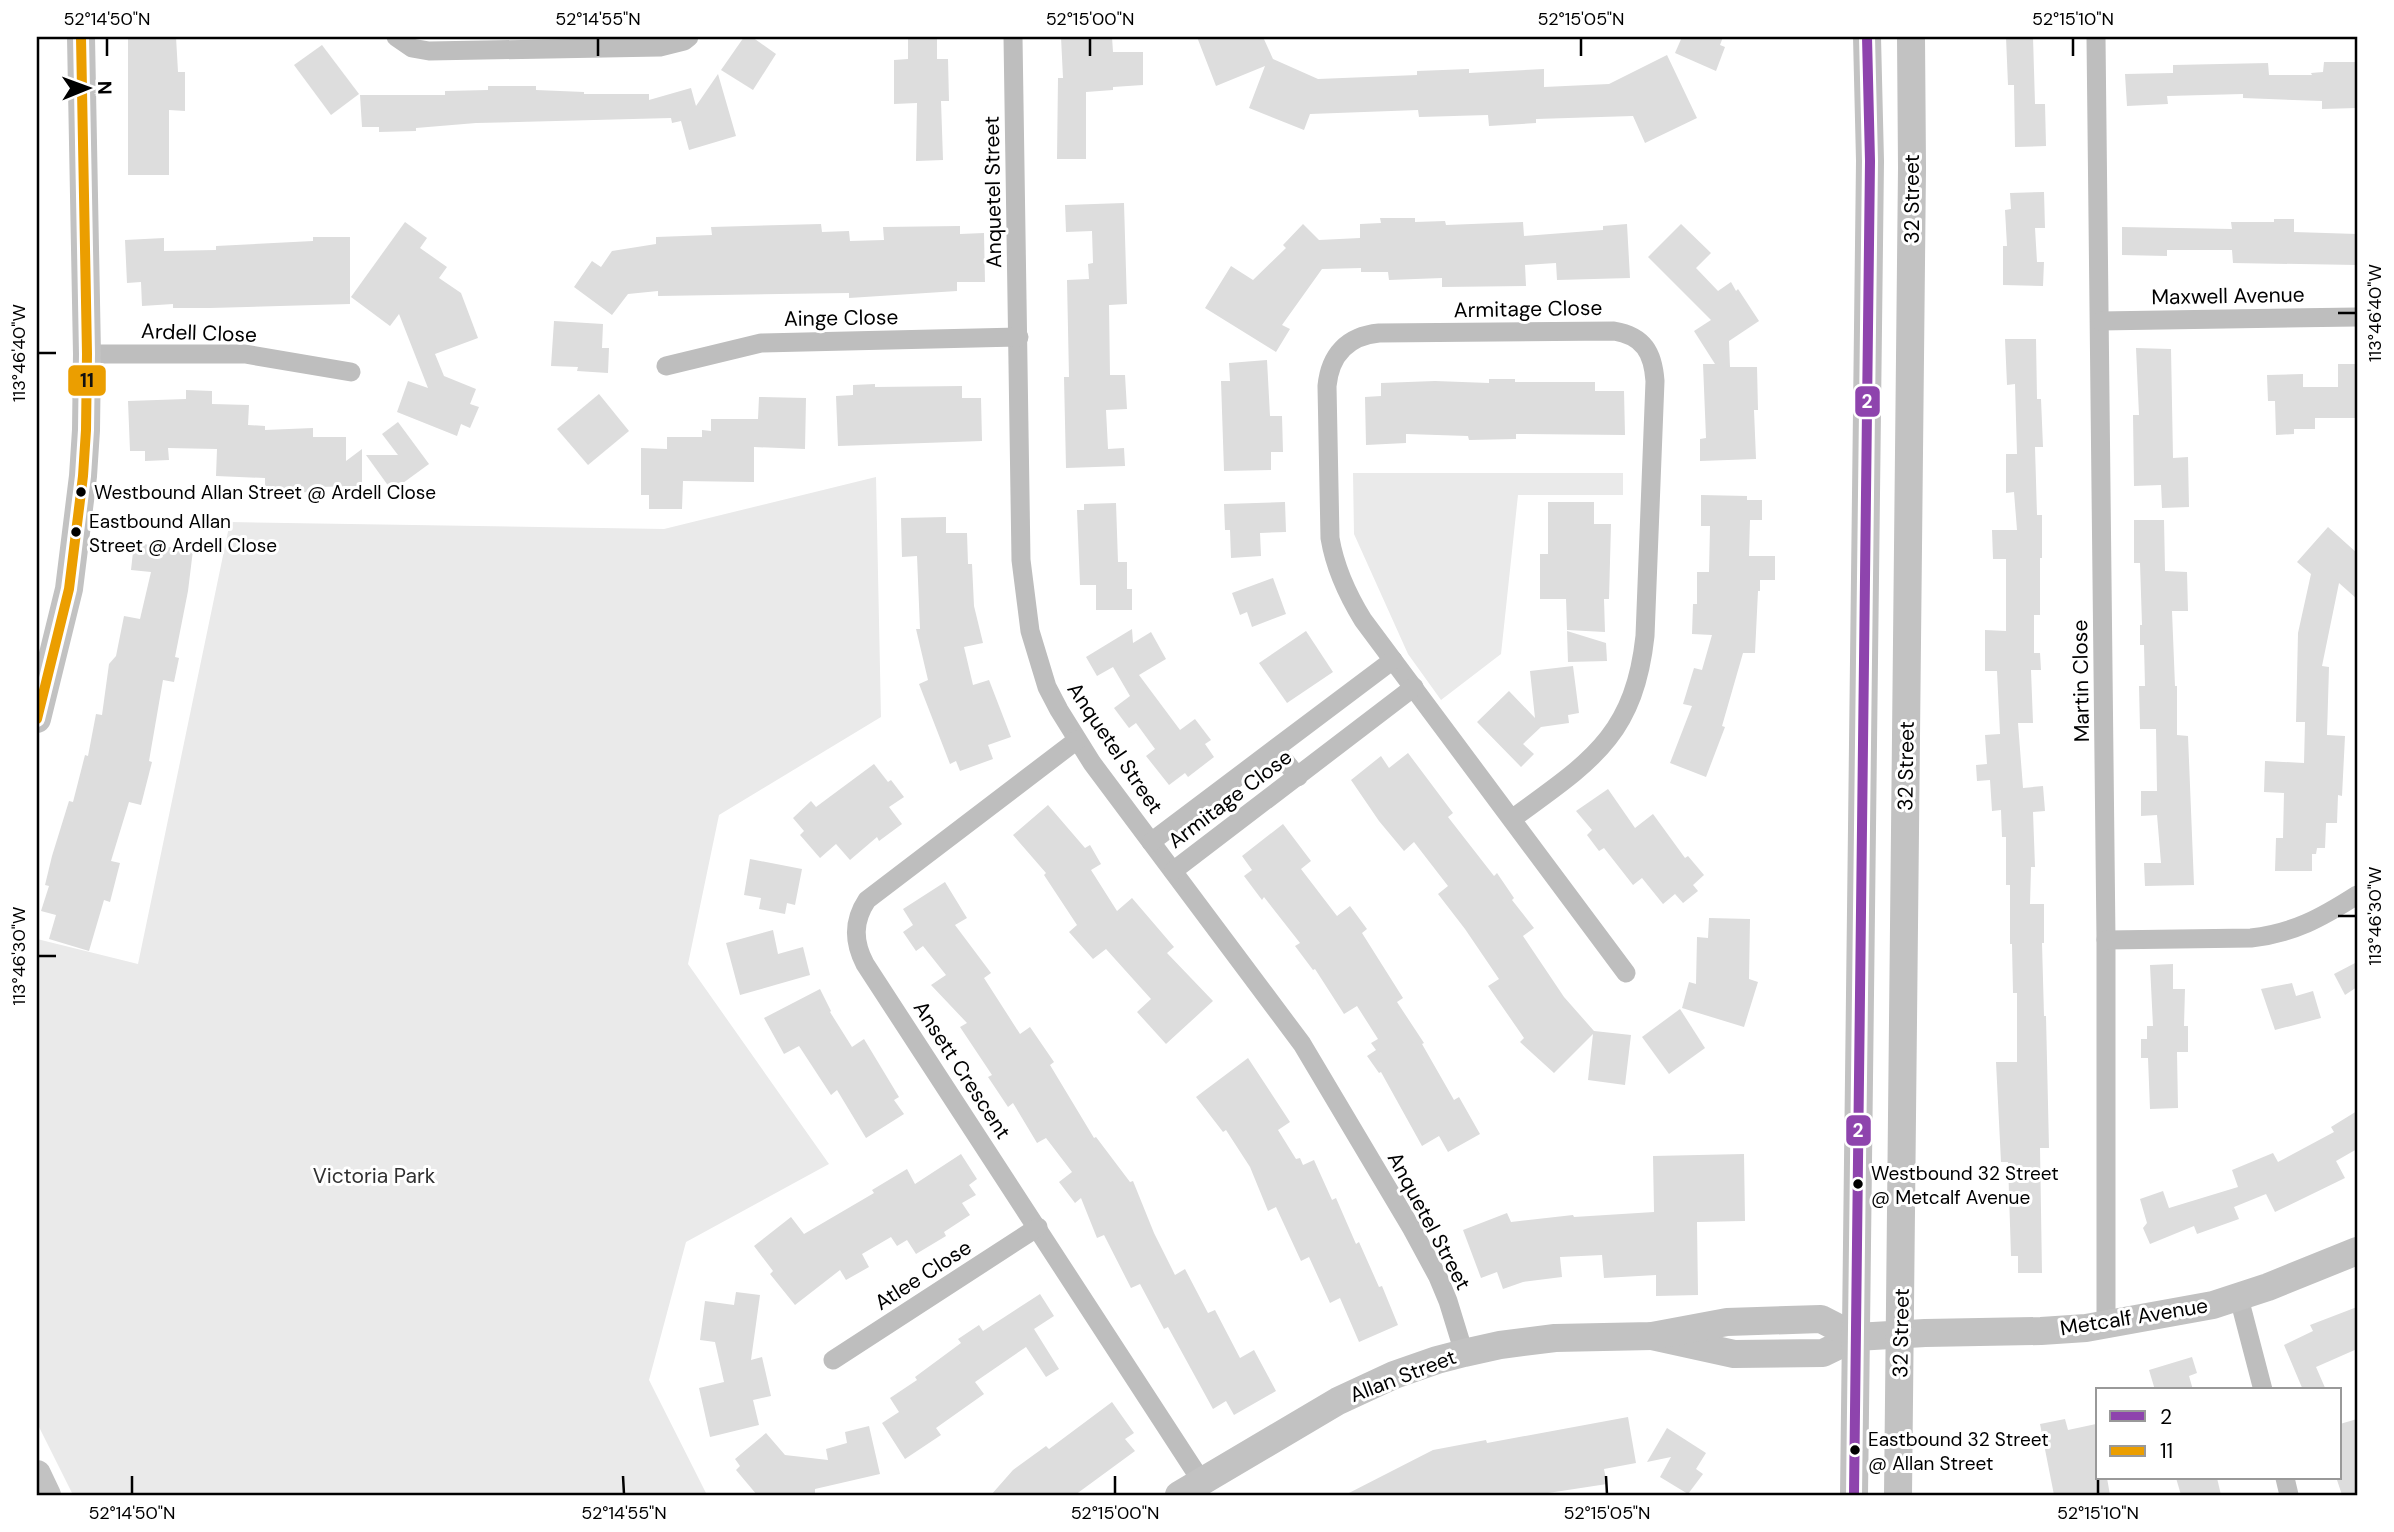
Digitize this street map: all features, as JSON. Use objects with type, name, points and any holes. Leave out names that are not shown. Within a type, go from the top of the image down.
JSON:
[{"type":"main road","points":[[37,719],[69,589],[83,476],[87,354],[81,37]]},
{"type":"main road","name":"32 Street","points":[[1854,1495],[1870,175],[1867,37]]},
{"type":"main road","name":"32 Street","points":[[1898,1495],[1912,168],[1911,37]]},
{"type":"main road","name":"Metcalf Avenue","points":[[1856,1337],[2041,1331],[2106,1325],[2239,1298],[2357,1251]]},
{"type":"main road","name":"Allan Street","points":[[1190,1488],[1338,1401],[1394,1375],[1464,1353],[1555,1338],[1652,1336],[1727,1322],[1821,1318],[1856,1337]]},
{"type":"main road","points":[[37,1474],[47,1495]]},
{"type":"street","points":[[396,37],[412,48],[429,51],[660,47],[684,41],[689,37]]},
{"type":"street","name":"Anquetel Street","points":[[1013,37],[1021,560],[1030,631],[1047,687],[1077,740],[1302,1044],[1433,1269],[1448,1301],[1464,1353]]},
{"type":"street","name":"Martin Close","points":[[2096,37],[2106,940],[2106,1325]]},
{"type":"street","name":"Maxwell Avenue","points":[[2100,321],[2357,317]]},
{"type":"street","name":"Armitage Close","points":[[1512,819],[1581,768],[1597,752],[1621,721],[1636,685],[1645,636],[1655,381],[1652,358],[1637,339],[1614,331],[1379,333],[1359,337],[1341,349],[1329,371],[1327,386],[1329,517],[1333,555],[1352,603],[1626,973]]},
{"type":"street","name":"Ainge Close","points":[[666,366],[761,343],[1019,337]]},
{"type":"street","name":"Ardell Close","points":[[87,354],[245,354],[351,372]]},
{"type":"street","name":"Armitage Close","points":[[1151,842],[1393,660]]},
{"type":"street","name":"Armitage Close","points":[[1173,871],[1414,687]]},
{"type":"street","name":"Ansett Crescent","points":[[1077,740],[867,900],[856,919],[857,942],[865,964],[1038,1227],[1190,1488]]},
{"type":"street","points":[[1275,749],[1298,777]]},
{"type":"street","points":[[2106,940],[2272,936],[2305,925],[2357,895]]},
{"type":"street","name":"Atlee Close","points":[[834,1360],[1038,1227]]},
{"type":"street","points":[[2239,1298],[2262,1388]]},
{"type":"green space","points":[[1353,473],[1623,473],[1623,495],[1518,495],[1501,654],[1441,700],[1408,654],[1354,534]]},
{"type":"green space","name":"Victoria Park","points":[[876,477],[881,717],[719,815],[688,964],[829,1164],[686,1242],[649,1380],[707,1495],[73,1495],[37,1423],[37,939],[138,964],[230,522],[664,529]]},
{"type":"building","points":[[128,37],[176,37],[178,72],[185,72],[185,111],[169,110],[169,175],[128,175]]},
{"type":"building","points":[[744,37],[752,37],[776,54],[753,90],[721,70]]},
{"type":"building","points":[[908,37],[937,37],[937,59],[948,59],[949,101],[941,101],[943,160],[916,161],[917,103],[894,104],[894,60],[908,59]]},
{"type":"building","points":[[1061,37],[1112,37],[1113,52],[1143,52],[1143,85],[1086,92],[1086,159],[1057,159],[1058,78],[1063,78]]},
{"type":"building","points":[[1197,37],[1263,37],[1273,59],[1318,79],[1417,75],[1417,71],[1469,69],[1469,73],[1544,69],[1544,87],[1609,84],[1667,55],[1697,118],[1645,143],[1633,116],[1536,119],[1536,123],[1489,126],[1488,115],[1419,117],[1418,110],[1310,114],[1304,130],[1249,108],[1265,66],[1216,86]]},
{"type":"building","points":[[1682,37],[1723,37],[1720,45],[1725,47],[1716,71],[1675,53]]},
{"type":"building","points":[[2006,37],[2033,37],[2035,104],[2045,104],[2046,146],[2015,147],[2014,85],[2008,85]]},
{"type":"building","points":[[322,45],[359,94],[331,115],[294,65]]},
{"type":"building","points":[[2324,62],[2357,62],[2357,108],[2322,109],[2322,101],[2243,98],[2243,94],[2167,96],[2168,104],[2127,106],[2125,74],[2173,73],[2173,65],[2268,63],[2269,75],[2312,75],[2311,73],[2323,72]]},
{"type":"building","points":[[718,74],[736,136],[689,150],[681,121],[672,123],[671,118],[476,123],[416,128],[416,131],[379,132],[379,127],[362,127],[360,95],[445,95],[445,91],[488,90],[488,86],[536,86],[536,90],[584,94],[649,94],[649,100],[691,88],[696,106]]},
{"type":"building","points":[[2044,192],[2045,228],[2035,228],[2037,262],[2044,262],[2043,286],[2003,285],[2003,246],[2007,246],[2005,210],[2011,209],[2010,193]]},
{"type":"building","points":[[1124,203],[1127,304],[1109,305],[1110,375],[1125,375],[1127,409],[1106,410],[1108,449],[1124,448],[1125,466],[1066,468],[1064,377],[1069,377],[1067,280],[1089,279],[1088,264],[1093,263],[1092,231],[1066,232],[1065,205]]},
{"type":"building","points":[[1380,218],[1415,218],[1415,222],[1445,221],[1446,225],[1523,222],[1524,236],[1603,230],[1603,226],[1627,224],[1630,278],[1557,280],[1556,263],[1525,265],[1526,286],[1442,287],[1442,278],[1389,280],[1388,272],[1361,272],[1361,268],[1322,269],[1282,325],[1290,329],[1276,352],[1205,308],[1231,266],[1253,280],[1286,248],[1283,245],[1303,224],[1319,240],[1360,238],[1360,224],[1381,223]]},
{"type":"building","points":[[2274,219],[2294,219],[2294,232],[2357,234],[2357,265],[2233,263],[2232,250],[2167,250],[2167,256],[2122,255],[2122,227],[2232,229],[2231,222],[2274,222]]},
{"type":"building","points":[[405,222],[427,238],[420,248],[447,267],[439,278],[461,293],[478,338],[435,354],[444,376],[476,389],[470,404],[479,407],[470,428],[461,424],[457,436],[397,412],[408,381],[428,388],[399,314],[390,326],[351,297]]},
{"type":"building","points":[[821,224],[822,232],[849,231],[850,241],[884,240],[883,227],[960,226],[960,234],[984,233],[985,282],[957,282],[957,291],[849,298],[849,293],[658,296],[658,291],[628,294],[612,315],[574,287],[592,261],[601,267],[612,251],[656,244],[656,237],[712,235],[711,227]]},
{"type":"building","points":[[1681,224],[1711,253],[1696,268],[1718,291],[1731,282],[1759,321],[1729,341],[1730,367],[1757,367],[1758,410],[1754,410],[1756,459],[1700,461],[1700,439],[1706,438],[1703,364],[1715,364],[1694,331],[1711,320],[1648,257]]},
{"type":"building","points":[[313,237],[350,237],[350,304],[210,308],[173,308],[173,304],[142,306],[141,282],[127,283],[125,240],[164,238],[164,251],[216,250],[216,246],[313,241]]},
{"type":"building","points":[[554,321],[603,324],[602,348],[609,348],[608,373],[577,371],[578,367],[551,366]]},
{"type":"building","points":[[2005,339],[2036,339],[2037,399],[2041,399],[2043,447],[2035,447],[2037,515],[2042,515],[2042,558],[2040,615],[2034,615],[2034,653],[2040,653],[2041,670],[2031,670],[2033,723],[2018,723],[2023,788],[2043,786],[2045,811],[2033,812],[2035,867],[2031,867],[2030,904],[2044,904],[2042,943],[2049,1148],[2040,1148],[2042,1273],[2018,1273],[2018,1256],[2011,1256],[2008,1162],[2001,1162],[1996,1062],[2017,1062],[2017,993],[2013,993],[2010,885],[2006,885],[2006,837],[2002,837],[2001,810],[1992,811],[1990,780],[1977,781],[1976,765],[1987,764],[1985,735],[2000,734],[1997,671],[1985,671],[1985,630],[2006,631],[2006,559],[1993,559],[1992,530],[2017,530],[2014,492],[2006,493],[2006,454],[2017,454],[2015,384],[2007,385]]},
{"type":"building","points":[[2136,348],[2171,349],[2173,458],[2188,457],[2189,507],[2162,508],[2161,485],[2134,486],[2133,415],[2139,415]]},
{"type":"building","points":[[1267,360],[1270,416],[1282,416],[1283,452],[1271,452],[1271,470],[1224,471],[1221,381],[1230,381],[1229,363]]},
{"type":"building","points":[[2338,364],[2357,364],[2357,418],[2315,418],[2315,429],[2294,429],[2294,434],[2276,435],[2275,401],[2268,401],[2267,375],[2303,374],[2303,387],[2338,387]]},
{"type":"building","points":[[1489,379],[1515,379],[1515,382],[1595,382],[1595,391],[1624,391],[1625,435],[1516,434],[1516,439],[1469,440],[1468,436],[1406,434],[1406,443],[1366,445],[1365,397],[1381,396],[1381,383],[1489,383]]},
{"type":"building","points":[[875,384],[875,387],[962,386],[962,398],[981,398],[982,441],[838,446],[836,396],[853,395],[853,385]]},
{"type":"building","points":[[186,390],[212,391],[212,404],[249,405],[248,425],[265,426],[265,430],[313,428],[313,437],[346,437],[346,461],[362,449],[362,486],[315,487],[315,492],[265,493],[265,478],[216,476],[217,449],[168,448],[169,460],[145,461],[145,451],[130,451],[128,401],[186,399]]},
{"type":"building","points":[[599,394],[629,431],[588,465],[557,429]]},
{"type":"building","points":[[759,397],[806,398],[805,449],[754,447],[754,482],[683,481],[682,509],[649,509],[649,495],[641,495],[641,448],[667,449],[667,437],[702,437],[702,430],[711,431],[711,419],[758,419]]},
{"type":"building","points":[[398,422],[429,464],[392,491],[366,455],[398,455],[382,434]]},
{"type":"building","points":[[1701,495],[1747,496],[1747,500],[1762,500],[1762,520],[1750,520],[1749,556],[1775,556],[1775,580],[1760,580],[1755,653],[1743,653],[1722,726],[1725,727],[1706,777],[1670,763],[1692,706],[1683,704],[1694,668],[1702,670],[1712,635],[1692,634],[1693,604],[1697,604],[1697,572],[1709,572],[1710,526],[1701,526]]},
{"type":"building","points":[[1285,502],[1286,532],[1260,533],[1261,556],[1231,558],[1230,530],[1225,530],[1224,504]]},
{"type":"building","points":[[1548,502],[1594,502],[1594,524],[1611,524],[1609,599],[1604,599],[1605,632],[1567,630],[1566,599],[1540,599],[1540,554],[1548,554]]},
{"type":"building","points":[[1116,503],[1118,562],[1127,562],[1127,589],[1132,589],[1132,610],[1096,610],[1096,585],[1080,585],[1077,510],[1084,510],[1084,504]]},
{"type":"building","points":[[946,517],[946,533],[967,533],[968,564],[972,564],[974,606],[983,643],[964,647],[973,685],[989,680],[1011,737],[988,745],[993,759],[960,771],[956,761],[950,764],[919,684],[928,680],[916,629],[920,629],[917,556],[902,557],[901,518]]},
{"type":"building","points":[[2134,520],[2164,520],[2165,571],[2187,572],[2188,611],[2172,611],[2177,735],[2188,736],[2194,885],[2145,886],[2144,863],[2161,863],[2157,815],[2141,816],[2141,791],[2157,791],[2156,729],[2140,729],[2139,686],[2145,686],[2144,645],[2140,645],[2140,563],[2134,563]]},
{"type":"building","points":[[2328,527],[2357,553],[2357,599],[2339,583],[2322,666],[2329,667],[2327,735],[2345,736],[2342,796],[2338,795],[2337,823],[2326,823],[2325,848],[2317,848],[2316,854],[2312,854],[2312,871],[2275,871],[2276,838],[2283,838],[2284,793],[2264,792],[2265,761],[2304,763],[2305,722],[2296,722],[2298,633],[2311,574],[2297,562]]},
{"type":"building","points":[[134,543],[193,550],[175,657],[179,658],[174,682],[163,680],[149,761],[152,762],[141,805],[129,802],[111,861],[120,863],[110,902],[104,900],[89,951],[49,939],[56,915],[41,911],[49,886],[45,885],[52,856],[69,801],[73,802],[85,755],[88,756],[96,714],[102,715],[109,664],[116,656],[124,616],[140,619],[151,572],[131,570]]},
{"type":"building","points":[[1273,578],[1286,614],[1252,627],[1247,612],[1240,615],[1232,593]]},
{"type":"building","points":[[1132,629],[1133,643],[1151,632],[1166,659],[1139,675],[1180,730],[1195,719],[1211,740],[1205,744],[1214,757],[1188,777],[1185,773],[1169,785],[1146,756],[1155,749],[1136,723],[1129,728],[1114,708],[1130,696],[1113,667],[1097,676],[1086,657]]},
{"type":"building","points":[[1306,631],[1333,672],[1287,703],[1259,663]]},
{"type":"building","points":[[1567,631],[1606,643],[1607,661],[1568,662]]},
{"type":"building","points":[[1573,666],[1579,713],[1568,715],[1569,723],[1541,727],[1523,744],[1534,754],[1521,767],[1477,722],[1509,691],[1535,718],[1530,671]]},
{"type":"building","points":[[1408,753],[1453,813],[1448,817],[1494,876],[1497,873],[1514,898],[1512,900],[1534,928],[1523,936],[1564,997],[1594,1031],[1631,1035],[1625,1085],[1588,1080],[1593,1034],[1554,1073],[1520,1042],[1524,1038],[1488,986],[1499,979],[1438,894],[1448,886],[1414,842],[1404,851],[1351,780],[1381,756],[1389,768]]},
{"type":"building","points":[[874,764],[904,797],[889,807],[902,824],[879,841],[877,837],[850,860],[836,844],[820,858],[800,835],[804,831],[793,818],[811,801],[816,807]]},
{"type":"building","points":[[1608,789],[1635,828],[1653,814],[1685,858],[1688,856],[1704,875],[1693,885],[1698,891],[1683,903],[1675,894],[1663,904],[1642,878],[1633,885],[1604,848],[1599,851],[1587,835],[1592,830],[1576,811]]},
{"type":"building","points":[[1048,805],[1085,848],[1090,845],[1101,864],[1091,870],[1117,911],[1132,898],[1174,947],[1167,953],[1213,1001],[1166,1044],[1137,1012],[1151,999],[1106,949],[1093,959],[1069,932],[1077,925],[1044,875],[1046,873],[1013,835]]},
{"type":"building","points":[[1283,824],[1311,861],[1301,869],[1337,916],[1350,906],[1367,929],[1362,933],[1403,998],[1397,1002],[1424,1043],[1422,1044],[1454,1100],[1459,1097],[1480,1134],[1448,1152],[1439,1136],[1422,1146],[1381,1072],[1379,1073],[1367,1056],[1376,1050],[1371,1043],[1378,1039],[1357,1006],[1344,1014],[1315,969],[1313,970],[1295,946],[1300,943],[1244,876],[1252,870],[1242,856]]},
{"type":"building","points":[[750,859],[802,869],[795,905],[787,903],[785,914],[759,909],[761,898],[744,895]]},
{"type":"building","points":[[945,882],[967,918],[955,925],[991,973],[984,978],[1020,1034],[1030,1027],[1054,1062],[1050,1065],[1094,1138],[1096,1137],[1130,1182],[1133,1181],[1175,1275],[1185,1269],[1208,1313],[1215,1310],[1240,1358],[1254,1350],[1276,1391],[1234,1415],[1226,1401],[1213,1409],[1168,1327],[1164,1329],[1140,1284],[1131,1288],[1104,1235],[1097,1238],[1081,1198],[1075,1203],[1059,1182],[1072,1172],[1046,1138],[1037,1143],[1013,1103],[1008,1107],[988,1077],[992,1075],[960,1027],[967,1023],[931,985],[946,975],[923,946],[916,951],[903,932],[913,925],[903,909]]},
{"type":"building","points":[[1709,918],[1750,919],[1749,979],[1758,982],[1744,1027],[1682,1008],[1689,982],[1696,984],[1697,937],[1708,938]]},
{"type":"building","points":[[773,930],[778,954],[803,947],[810,975],[740,995],[726,943]]},
{"type":"building","points":[[2357,962],[2357,987],[2345,995],[2334,974]]},
{"type":"building","points":[[2173,964],[2173,989],[2185,989],[2184,1026],[2188,1026],[2188,1052],[2177,1052],[2178,1108],[2150,1109],[2148,1058],[2141,1058],[2141,1039],[2147,1039],[2147,1026],[2153,1026],[2150,965]]},
{"type":"building","points":[[2292,983],[2296,996],[2313,991],[2321,1018],[2275,1030],[2261,989]]},
{"type":"building","points":[[820,989],[830,1012],[852,1047],[864,1039],[899,1097],[894,1100],[904,1114],[866,1138],[837,1090],[831,1095],[799,1046],[784,1054],[764,1018]]},
{"type":"building","points":[[1680,1009],[1705,1048],[1669,1074],[1642,1037]]},
{"type":"building","points":[[1248,1058],[1290,1122],[1278,1130],[1296,1159],[1300,1158],[1303,1165],[1314,1160],[1332,1200],[1336,1198],[1356,1244],[1359,1242],[1379,1287],[1382,1286],[1398,1325],[1359,1342],[1340,1298],[1330,1303],[1309,1257],[1301,1261],[1276,1207],[1268,1211],[1250,1167],[1226,1130],[1223,1132],[1196,1097]]},
{"type":"building","points":[[2357,1111],[2357,1149],[2336,1161],[2345,1178],[2275,1212],[2266,1194],[2234,1207],[2239,1219],[2197,1234],[2194,1226],[2150,1244],[2143,1228],[2147,1223],[2140,1199],[2163,1191],[2169,1208],[2238,1187],[2232,1170],[2273,1153],[2278,1162],[2334,1132],[2331,1127]]},
{"type":"building","points":[[961,1154],[977,1179],[969,1185],[976,1195],[962,1203],[970,1215],[944,1232],[946,1236],[916,1254],[907,1240],[897,1246],[891,1237],[862,1254],[869,1267],[846,1280],[840,1270],[795,1305],[770,1274],[773,1271],[754,1246],[791,1217],[804,1234],[874,1193],[872,1190],[907,1169],[915,1184]]},
{"type":"building","points":[[1744,1154],[1745,1221],[1697,1222],[1698,1295],[1656,1296],[1656,1275],[1604,1278],[1602,1255],[1560,1257],[1562,1277],[1523,1282],[1503,1289],[1497,1272],[1481,1278],[1463,1230],[1507,1213],[1511,1222],[1573,1215],[1654,1212],[1653,1156]]},
{"type":"building","points":[[736,1292],[760,1295],[751,1360],[762,1357],[771,1396],[753,1400],[759,1425],[710,1437],[699,1388],[724,1382],[715,1342],[700,1340],[705,1301],[734,1305]]},
{"type":"building","points":[[1040,1294],[1054,1316],[1034,1329],[1059,1369],[1046,1377],[1026,1347],[975,1382],[984,1394],[936,1428],[941,1435],[905,1459],[882,1423],[899,1412],[890,1398],[917,1380],[915,1377],[961,1343],[958,1339],[979,1325],[983,1331]]},
{"type":"building","points":[[2357,1307],[2357,1349],[2316,1367],[2325,1388],[2302,1388],[2284,1345],[2313,1331],[2310,1325]]},
{"type":"building","points":[[2192,1357],[2197,1373],[2189,1376],[2192,1388],[2154,1388],[2149,1370]]},
{"type":"building","points":[[1112,1402],[1134,1433],[1125,1439],[1135,1451],[1075,1495],[991,1495],[1013,1470],[1046,1446],[1049,1449]]},
{"type":"building","points":[[1628,1417],[1636,1463],[1604,1469],[1607,1484],[1535,1495],[1345,1495],[1433,1450],[1486,1440],[1487,1443]]},
{"type":"building","points":[[2065,1419],[2068,1430],[2096,1424],[2096,1480],[2107,1480],[2110,1495],[2054,1495],[2040,1424]]},
{"type":"building","points":[[2357,1419],[2357,1495],[2342,1495],[2337,1480],[2342,1480],[2342,1423]]},
{"type":"building","points":[[869,1426],[880,1474],[815,1489],[815,1495],[757,1495],[736,1470],[740,1466],[735,1459],[766,1433],[785,1455],[828,1460],[826,1449],[847,1443],[845,1432]]},
{"type":"building","points":[[1667,1428],[1706,1453],[1696,1469],[1703,1474],[1688,1494],[1660,1477],[1671,1457],[1647,1462]]},
{"type":"building","points":[[2177,1480],[2217,1480],[2221,1495],[2181,1495]]},
{"type":"transit line","name":"11","points":[[37,719],[69,589],[86,430],[81,37]]},
{"type":"transit line","name":"2","points":[[1854,1495],[1870,161],[1867,37]]},
{"type":"place","name":"Westbound Allan Street @ Ardell Close","points":[[81,492]]},
{"type":"place","name":"Eastbound Allan Street @ Ardell Close","points":[[76,532]]},
{"type":"place","name":"Westbound 32 Street @ Metcalf Avenue","points":[[1858,1184]]},
{"type":"place","name":"Eastbound 32 Street @ Allan Street","points":[[1855,1450]]}]
